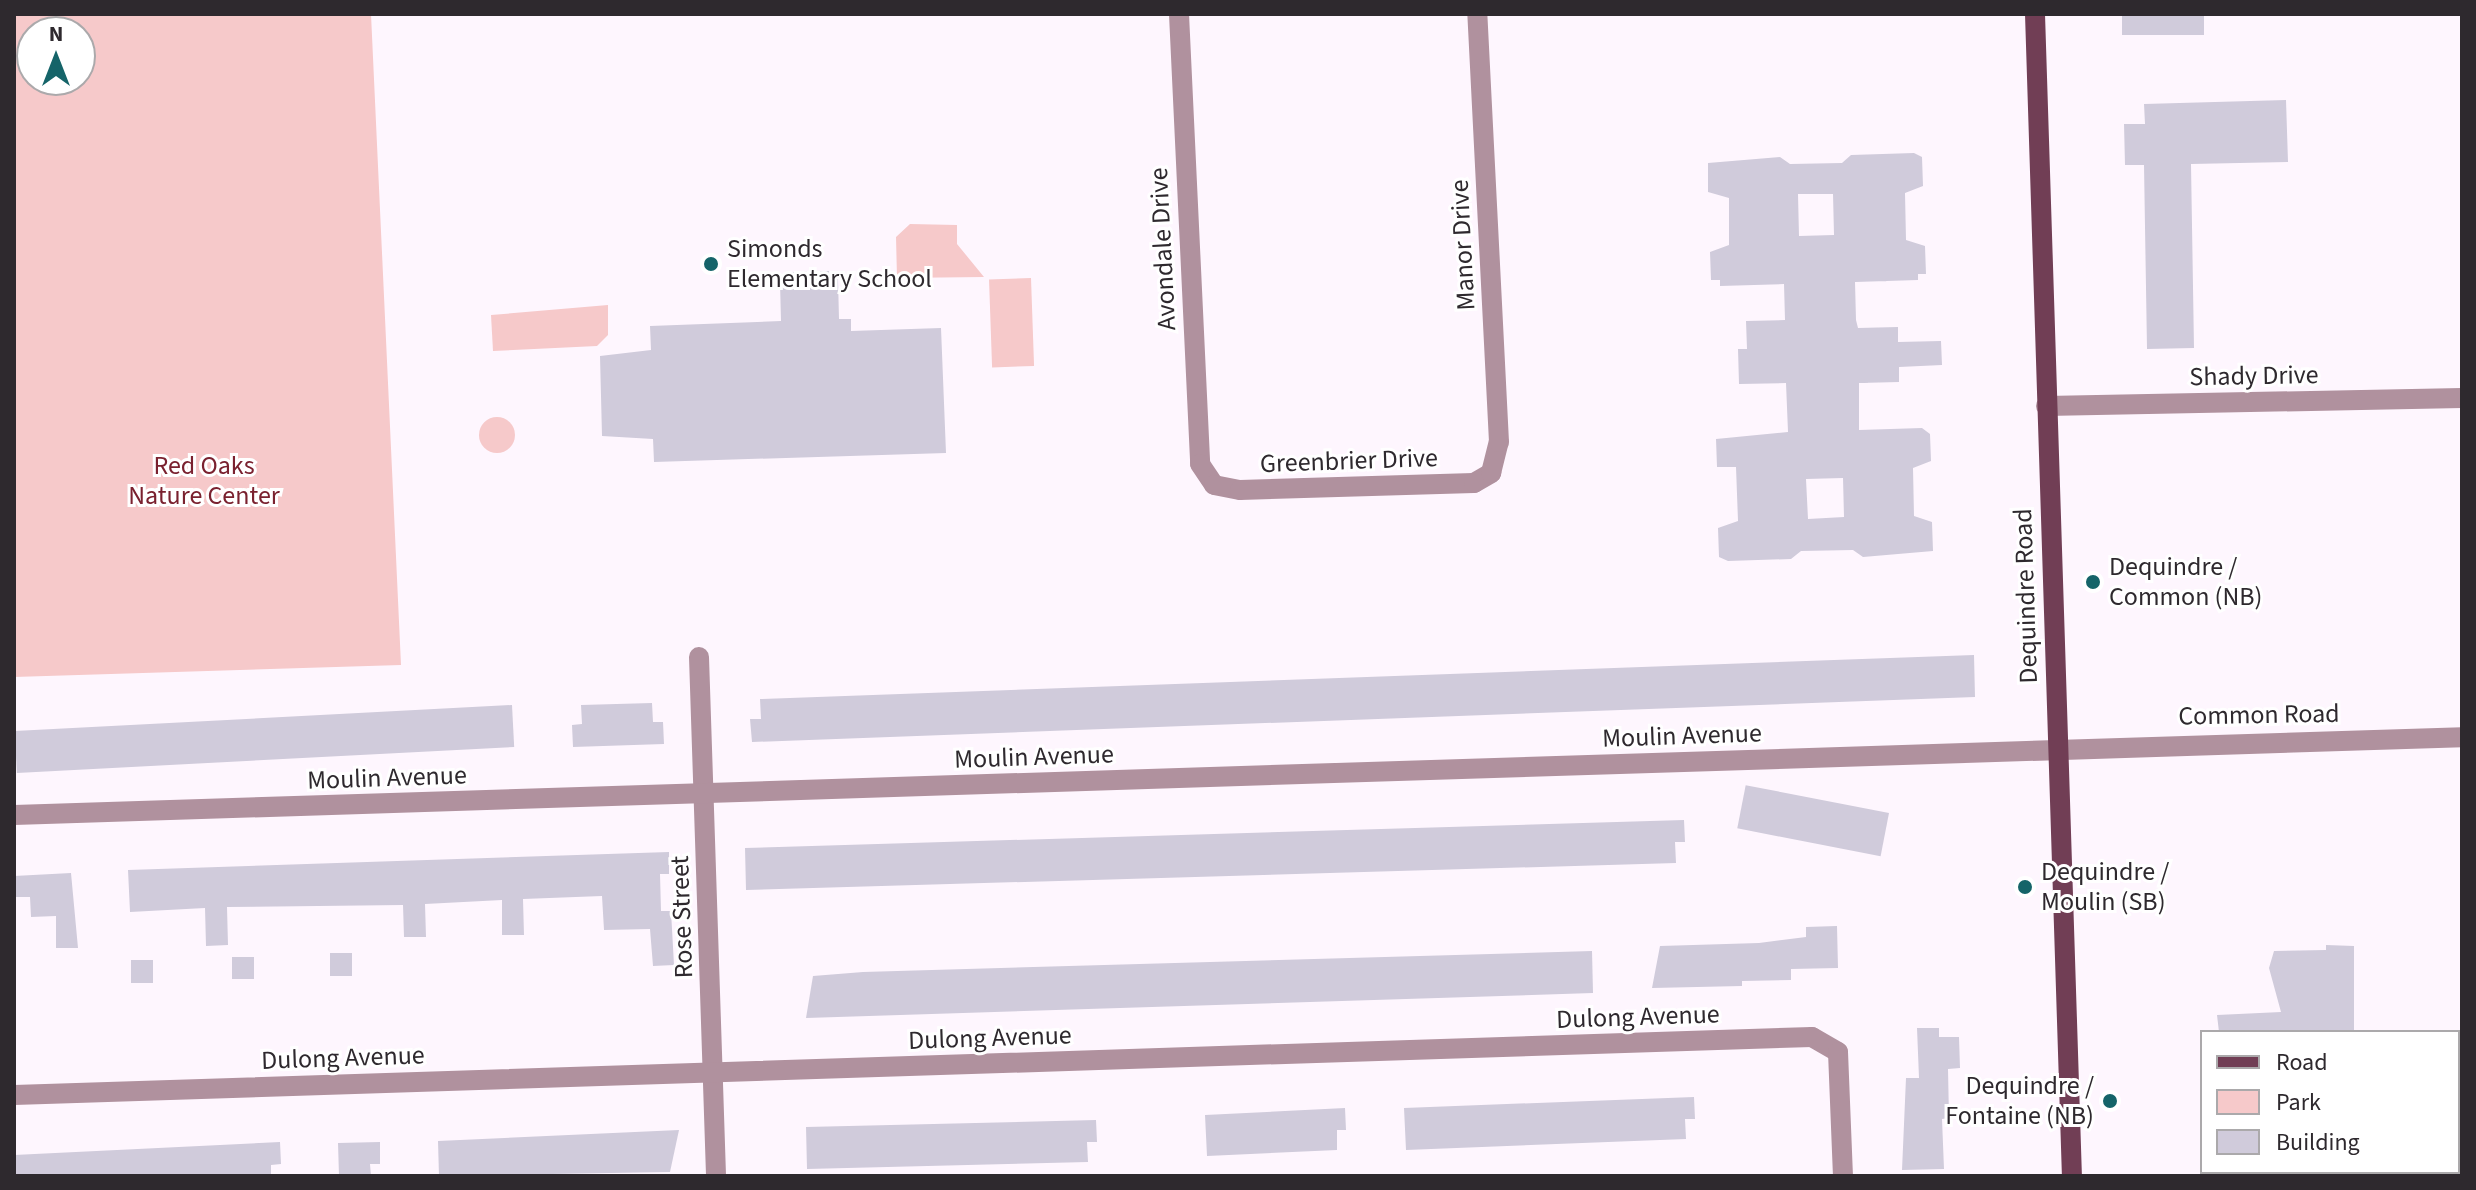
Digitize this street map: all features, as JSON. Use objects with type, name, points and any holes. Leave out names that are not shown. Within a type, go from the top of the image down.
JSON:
[{"type":"main road","name":"Dequindre Road","points":[[2035,14],[2056,749],[2072,1176]]},
{"type":"street","name":"Avondale Drive","points":[[1179,14],[1199,451],[1208,481]]},
{"type":"street","name":"Manor Drive","points":[[1477,14],[1499,442],[1491,473]]},
{"type":"street","name":"Shady Drive","points":[[2046,406],[2462,398]]},
{"type":"street","name":"Greenbrier Drive","points":[[1208,481],[1240,490],[1474,483],[1491,473]]},
{"type":"street","name":"Rose Street","points":[[699,657],[716,1176]]},
{"type":"street","name":"Common Road","points":[[2056,749],[2462,737]]},
{"type":"street","name":"Moulin Avenue","points":[[14,815],[2056,749]]},
{"type":"street","name":"Dulong Avenue","points":[[14,1095],[1812,1037],[1838,1052],[1843,1176]]},
{"type":"green space","name":"Red Oaks Nature Center","points":[[14,14],[371,14],[401,665],[14,677]]},
{"type":"green space","points":[[910,224],[957,225],[957,244],[984,277],[897,278],[896,237]]},
{"type":"green space","points":[[1031,278],[1034,366],[992,367],[989,279]]},
{"type":"green space","points":[[608,305],[608,335],[597,346],[493,351],[491,315]]},
{"type":"green space","points":[[497,417],[510,422],[515,435],[510,448],[497,453],[484,448],[479,435],[484,422]]},
{"type":"building","points":[[2122,14],[2204,14],[2204,35],[2122,35]]},
{"type":"building","points":[[2286,100],[2288,162],[2191,164],[2194,348],[2147,349],[2144,165],[2125,165],[2124,124],[2145,124],[2144,104]]},
{"type":"building","points":[[1914,153],[1922,157],[1923,186],[1905,193],[1906,240],[1925,246],[1926,274],[1918,274],[1918,280],[1855,282],[1856,320],[1858,328],[1898,327],[1898,342],[1941,341],[1942,365],[1899,367],[1899,382],[1859,383],[1859,430],[1922,428],[1930,434],[1931,461],[1913,468],[1914,516],[1932,522],[1933,551],[1863,557],[1853,550],[1801,551],[1791,559],[1728,561],[1719,557],[1718,528],[1738,521],[1736,467],[1717,467],[1716,439],[1788,432],[1786,383],[1739,384],[1738,349],[1747,349],[1746,321],[1785,320],[1784,284],[1720,286],[1720,280],[1711,280],[1710,252],[1729,245],[1729,198],[1708,192],[1708,163],[1780,157],[1790,164],[1842,163],[1851,155]],"holes":[[[1798,194],[1833,194],[1834,235],[1799,236]],[[1843,478],[1844,517],[1808,519],[1806,479]]]},
{"type":"building","points":[[829,271],[829,279],[838,279],[839,319],[851,319],[851,331],[941,328],[946,453],[654,462],[653,439],[602,436],[600,356],[651,350],[650,326],[781,321],[780,283],[791,283],[791,272]]},
{"type":"building","points":[[1974,655],[1975,697],[752,742],[750,719],[761,719],[760,699]]},
{"type":"building","points":[[652,703],[653,722],[663,722],[664,744],[573,747],[572,725],[582,724],[581,705]]},
{"type":"building","points":[[512,705],[514,747],[17,773],[15,731]]},
{"type":"building","points":[[1746,785],[1889,813],[1881,856],[1737,828]]},
{"type":"building","points":[[1684,820],[1685,842],[1675,842],[1676,863],[746,890],[745,848]]},
{"type":"building","points":[[669,852],[669,874],[660,874],[661,911],[671,911],[674,965],[653,966],[650,929],[604,930],[602,896],[523,899],[524,935],[502,935],[502,900],[425,904],[426,937],[404,937],[403,905],[227,907],[228,945],[206,946],[205,908],[130,912],[128,870]]},
{"type":"building","points":[[71,873],[78,948],[56,948],[56,916],[31,917],[30,897],[14,897],[14,876]]},
{"type":"building","points":[[1837,926],[1838,968],[1791,969],[1791,980],[1742,981],[1742,986],[1652,988],[1660,946],[1759,943],[1806,937],[1806,927]]},
{"type":"building","points":[[2326,945],[2354,946],[2354,1030],[2219,1030],[2217,1015],[2281,1012],[2269,968],[2274,951],[2326,950]]},
{"type":"building","points":[[1592,951],[1593,993],[806,1018],[813,976]]},
{"type":"building","points":[[330,953],[352,953],[352,976],[330,976]]},
{"type":"building","points":[[232,957],[254,957],[254,979],[232,979]]},
{"type":"building","points":[[131,960],[153,960],[153,983],[131,983]]},
{"type":"building","points":[[1917,1028],[1939,1028],[1939,1037],[1959,1037],[1960,1068],[1948,1069],[1949,1118],[1942,1119],[1944,1169],[1902,1170],[1906,1078],[1919,1078]]},
{"type":"building","points":[[1694,1097],[1695,1119],[1685,1119],[1686,1139],[1406,1150],[1404,1108]]},
{"type":"building","points":[[1345,1108],[1346,1130],[1337,1130],[1337,1150],[1207,1156],[1205,1115]]},
{"type":"building","points":[[1096,1120],[1097,1142],[1087,1142],[1088,1162],[807,1169],[806,1127]]},
{"type":"building","points":[[679,1130],[670,1172],[439,1176],[438,1141]]},
{"type":"building","points":[[280,1142],[281,1164],[271,1165],[271,1176],[14,1176],[14,1155]]},
{"type":"building","points":[[380,1142],[380,1164],[370,1164],[371,1176],[339,1176],[338,1143]]},
{"type":"place","name":"Simonds Elementary School","points":[[711,264]]},
{"type":"place","name":"Dequindre / Common (NB)","points":[[2093,582]]},
{"type":"place","name":"Dequindre / Moulin (SB)","points":[[2025,887]]},
{"type":"place","name":"Dequindre / Fontaine (NB)","points":[[2110,1101]]}]
